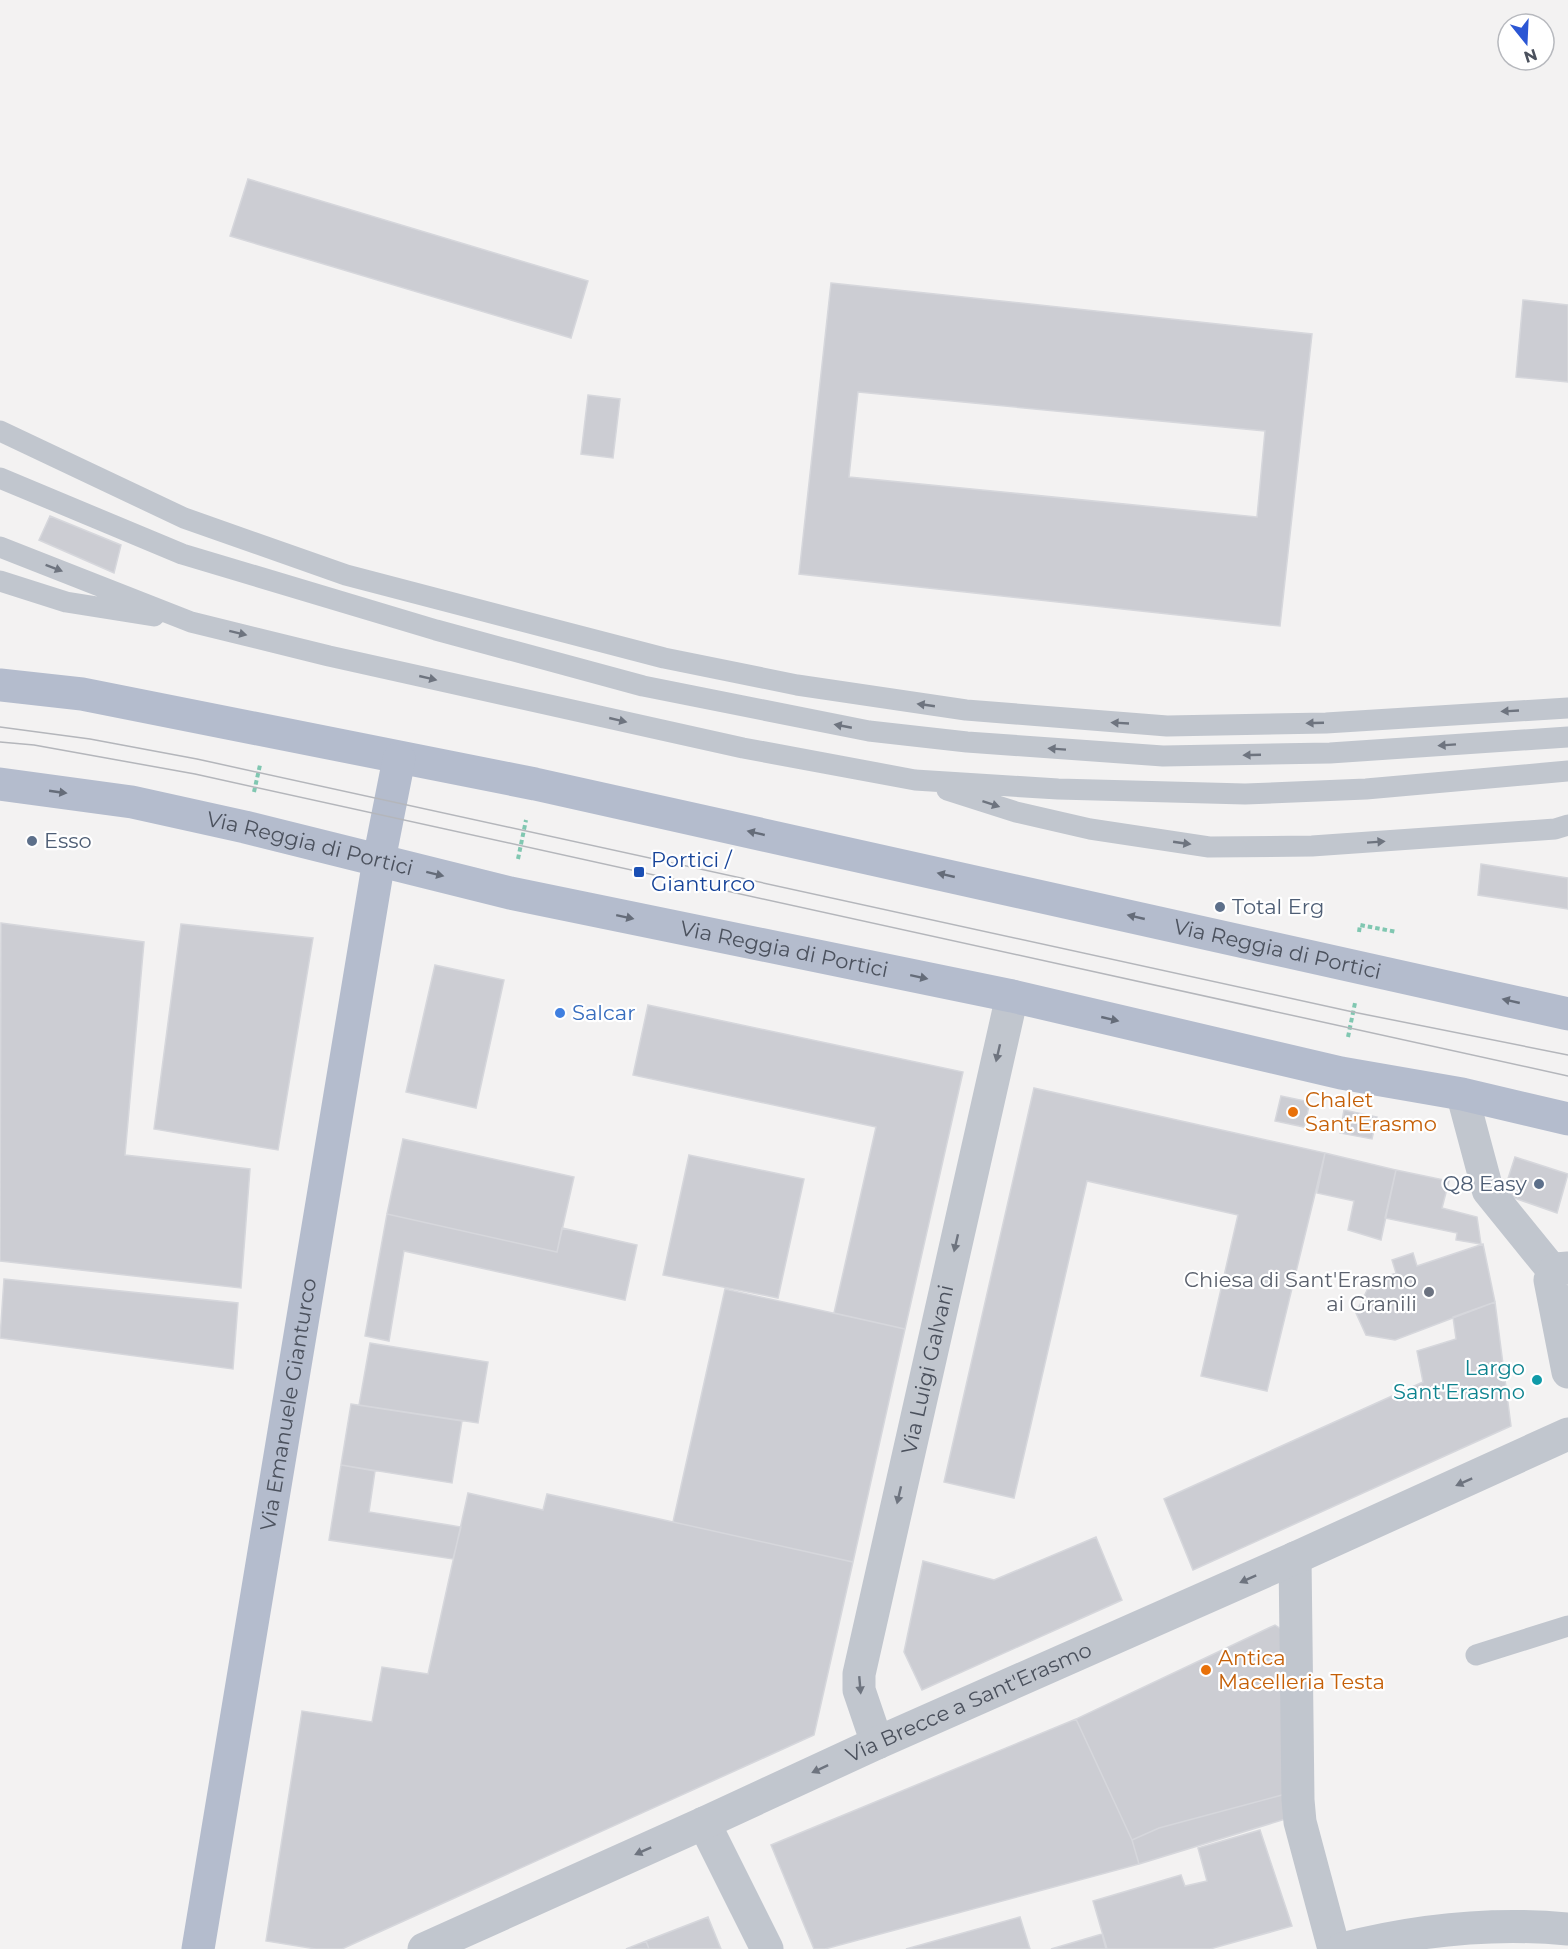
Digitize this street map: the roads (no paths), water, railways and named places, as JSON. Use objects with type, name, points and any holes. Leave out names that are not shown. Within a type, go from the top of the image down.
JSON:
[{"type":"main road","name":"Via Reggia di Portici","points":[[0,685],[82,694],[269,729],[399,759],[535,784],[1568,1014]]},
{"type":"main road","name":"Via Emanuele Gianturco","points":[[198,1949],[379,860],[399,759]]},
{"type":"main road","name":"Via Reggia di Portici","points":[[0,784],[132,802],[510,893],[1012,996],[1341,1073],[1462,1095],[1568,1119]]},
{"type":"street","name":"Via Luigi Galvani","points":[[877,1743],[859,1690],[859,1674],[1012,996]]},
{"type":"street","points":[[1462,1095],[1488,1191],[1560,1270],[1550,1280],[1568,1372]]},
{"type":"street","name":"Via Brecce a Sant'Erasmo","points":[[424,1949],[877,1743],[1568,1434]]},
{"type":"street","points":[[1295,1558],[1300,1821],[1334,1949]]},
{"type":"street","points":[[704,1823],[767,1949]]},
{"type":"street","points":[[1342,1949],[1425,1930],[1568,1929]]},
{"type":"lane","points":[[0,431],[184,518],[346,575],[664,658],[797,685],[966,710],[1167,726],[1326,723],[1568,708]]},
{"type":"lane","points":[[0,478],[182,554],[436,630],[643,686],[869,731],[967,742],[1164,756],[1330,753],[1568,736]]},
{"type":"lane","points":[[0,547],[191,622]]},
{"type":"lane","points":[[0,581],[66,603],[191,622],[329,656],[743,748],[915,780],[1058,789],[1245,794],[1366,789],[1568,771]]},
{"type":"lane","points":[[915,780],[1016,812],[1079,827],[1209,847],[1312,846],[1556,829],[1568,825]]},
{"type":"lane","points":[[1476,1655],[1568,1626]]},
{"type":"tram line","points":[[0,727],[90,739],[197,759],[1353,1012],[1568,1055]]},
{"type":"tram line","points":[[0,742],[34,745],[195,774],[1568,1076]]},
{"type":"place","name":"Esso","points":[[32,841]]},
{"type":"place","name":"Portici / Gianturco","points":[[639,872]]},
{"type":"place","name":"Total Erg","points":[[1220,907]]},
{"type":"place","name":"Salcar","points":[[560,1013]]},
{"type":"place","name":"Chalet Sant'Erasmo","points":[[1293,1112]]},
{"type":"place","name":"Q8 Easy","points":[[1539,1184]]},
{"type":"place","name":"Chiesa di Sant'Erasmo ai Granili","points":[[1429,1292]]},
{"type":"place","name":"Largo Sant'Erasmo","points":[[1537,1380]]},
{"type":"place","name":"Antica Macelleria Testa","points":[[1206,1670]]}]
